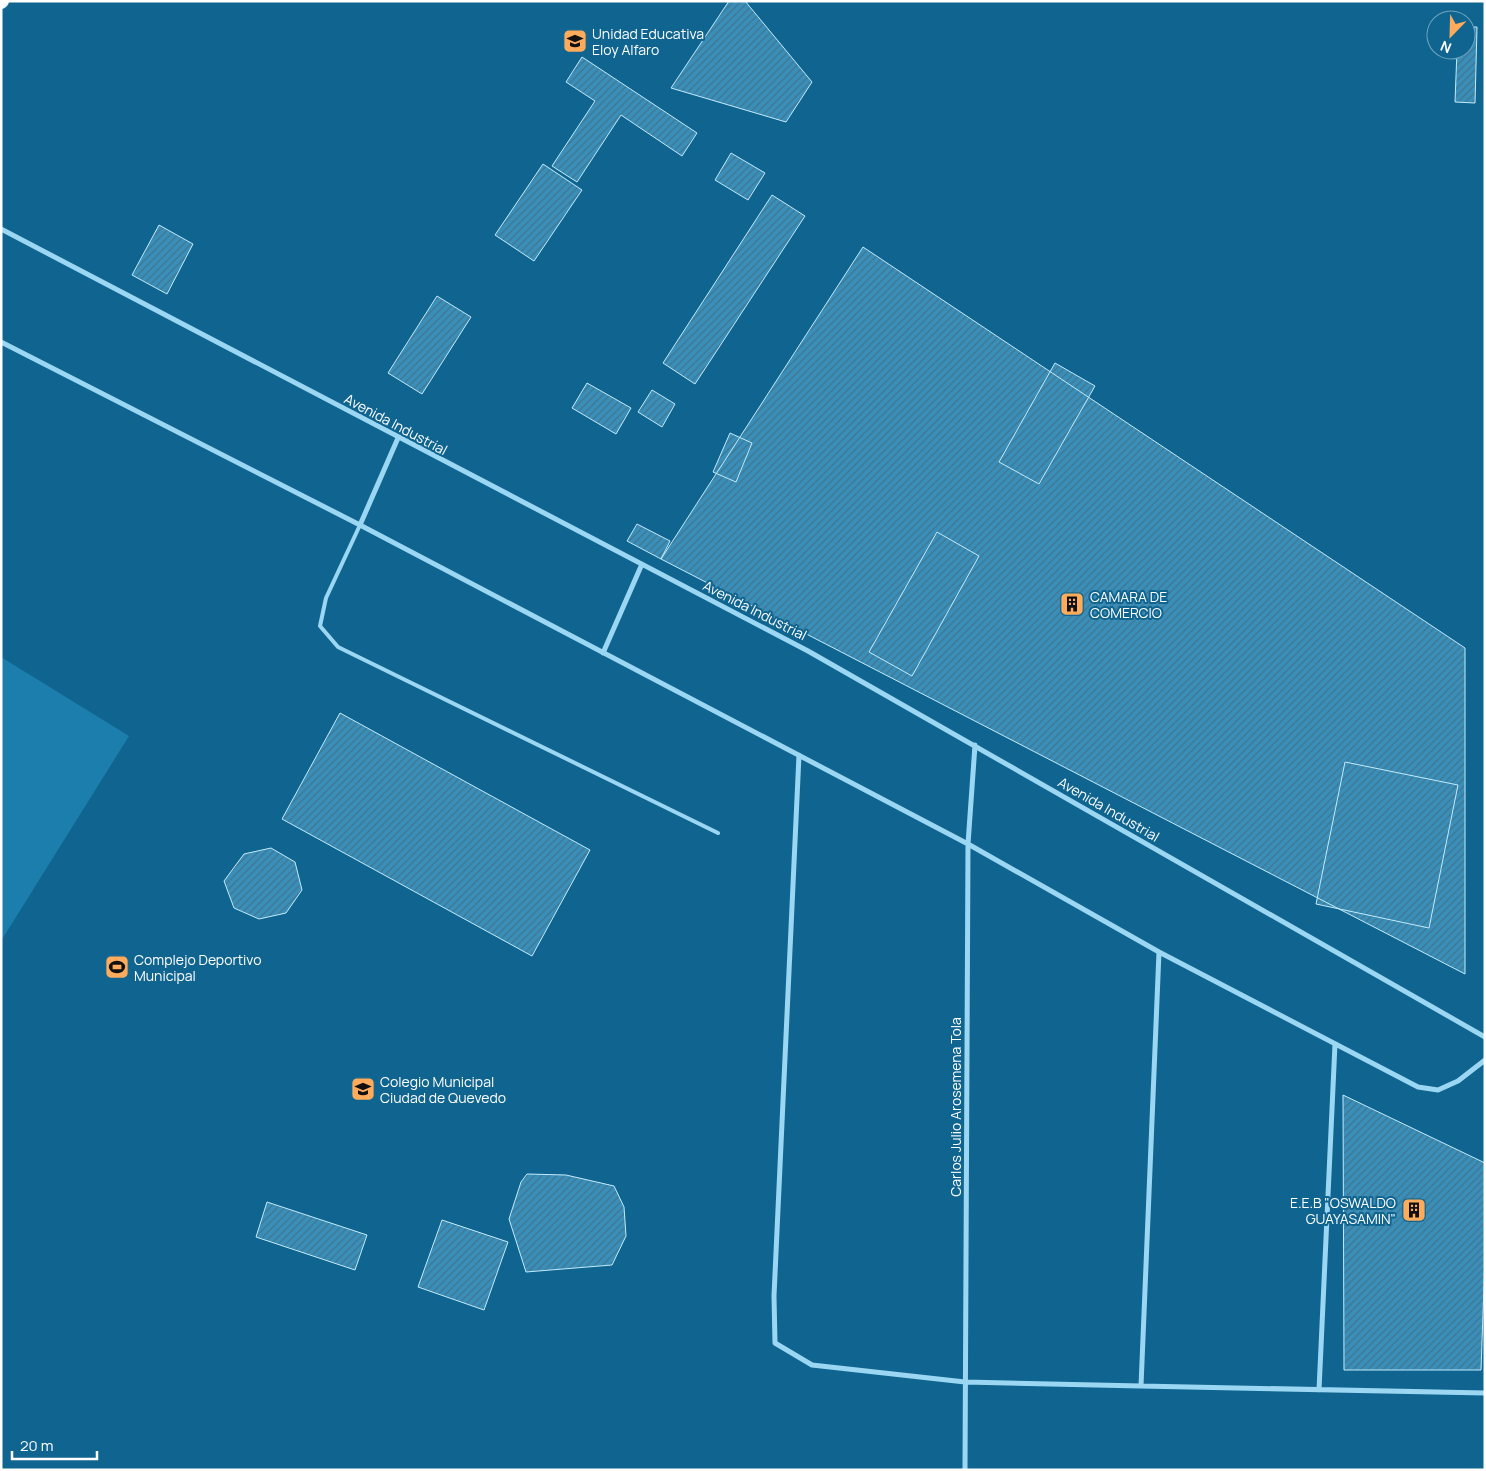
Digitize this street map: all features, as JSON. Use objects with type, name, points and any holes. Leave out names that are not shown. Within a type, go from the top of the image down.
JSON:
[{"type":"street","name":"Avenida Industrial","points":[[1,229],[808,651],[1485,1038]]},
{"type":"street","points":[[1,342],[360,525],[799,755],[968,844],[1159,952],[1418,1087],[1438,1090],[1458,1081],[1485,1060]]},
{"type":"street","points":[[360,525],[398,438]]},
{"type":"street","points":[[603,653],[642,564]]},
{"type":"street","name":"Carlos Julio Arosemena Tola","points":[[965,1470],[968,844],[974,745]]},
{"type":"street","points":[[799,755],[774,1296],[776,1343],[812,1365],[965,1382],[1485,1393]]},
{"type":"street","points":[[1141,1386],[1159,952]]},
{"type":"street","points":[[1319,1390],[1335,1044]]},
{"type":"lane","points":[[360,525],[326,598],[320,626],[338,647],[718,833]]},
{"type":"shaded area","points":[[1,657],[129,736],[1,941]]},
{"type":"building","points":[[729,1],[745,1],[812,82],[786,122],[671,88]]},
{"type":"building","points":[[1477,27],[1475,103],[1455,102],[1457,60],[1476,60]]},
{"type":"building","points":[[582,57],[697,133],[682,156],[621,115],[577,182],[552,166],[595,101],[566,82]]},
{"type":"building","points":[[731,153],[765,173],[748,200],[715,180]]},
{"type":"building","points":[[543,164],[582,190],[534,261],[495,235]]},
{"type":"building","points":[[772,195],[805,216],[695,384],[663,363]]},
{"type":"building","points":[[159,225],[193,244],[167,294],[132,275]]},
{"type":"building","name":"CAMARA DE COMERCIO","points":[[863,247],[1465,648],[1465,974],[661,559]]},
{"type":"building","points":[[437,296],[471,317],[422,394],[388,373]]},
{"type":"building","points":[[1055,363],[1095,386],[1039,484],[999,462]]},
{"type":"building","points":[[587,383],[631,408],[616,434],[572,408]]},
{"type":"building","points":[[652,390],[675,404],[662,427],[638,412]]},
{"type":"building","points":[[730,433],[752,443],[736,482],[713,472]]},
{"type":"building","points":[[637,524],[670,541],[661,559],[627,541]]},
{"type":"building","points":[[937,532],[979,556],[912,676],[869,652]]},
{"type":"building","points":[[340,713],[590,850],[532,956],[282,819]]},
{"type":"building","points":[[1345,762],[1458,785],[1429,928],[1316,904]]},
{"type":"building","points":[[271,848],[295,862],[302,890],[286,913],[259,919],[234,908],[224,881],[244,854]]},
{"type":"building","name":"E.E.B \"OSWALDO GUAYASAMIN\"","points":[[1343,1095],[1485,1163],[1485,1257],[1481,1370],[1344,1370]]},
{"type":"building","points":[[527,1174],[566,1175],[614,1186],[624,1207],[626,1236],[612,1265],[526,1272],[509,1219],[521,1182]]},
{"type":"building","points":[[267,1202],[367,1235],[355,1270],[256,1237]]},
{"type":"building","points":[[442,1220],[508,1242],[484,1310],[418,1287]]},
{"type":"place","name":"Unidad Educativa Eloy Alfaro","points":[[575,41]]},
{"type":"place","name":"CAMARA DE COMERCIO","points":[[1072,604]]},
{"type":"place","name":"Complejo Deportivo Municipal","points":[[117,967]]},
{"type":"place","name":"Colegio Municipal Ciudad de Quevedo","points":[[363,1089]]},
{"type":"place","name":"E.E.B \"OSWALDO GUAYASAMIN\"","points":[[1414,1210]]}]
